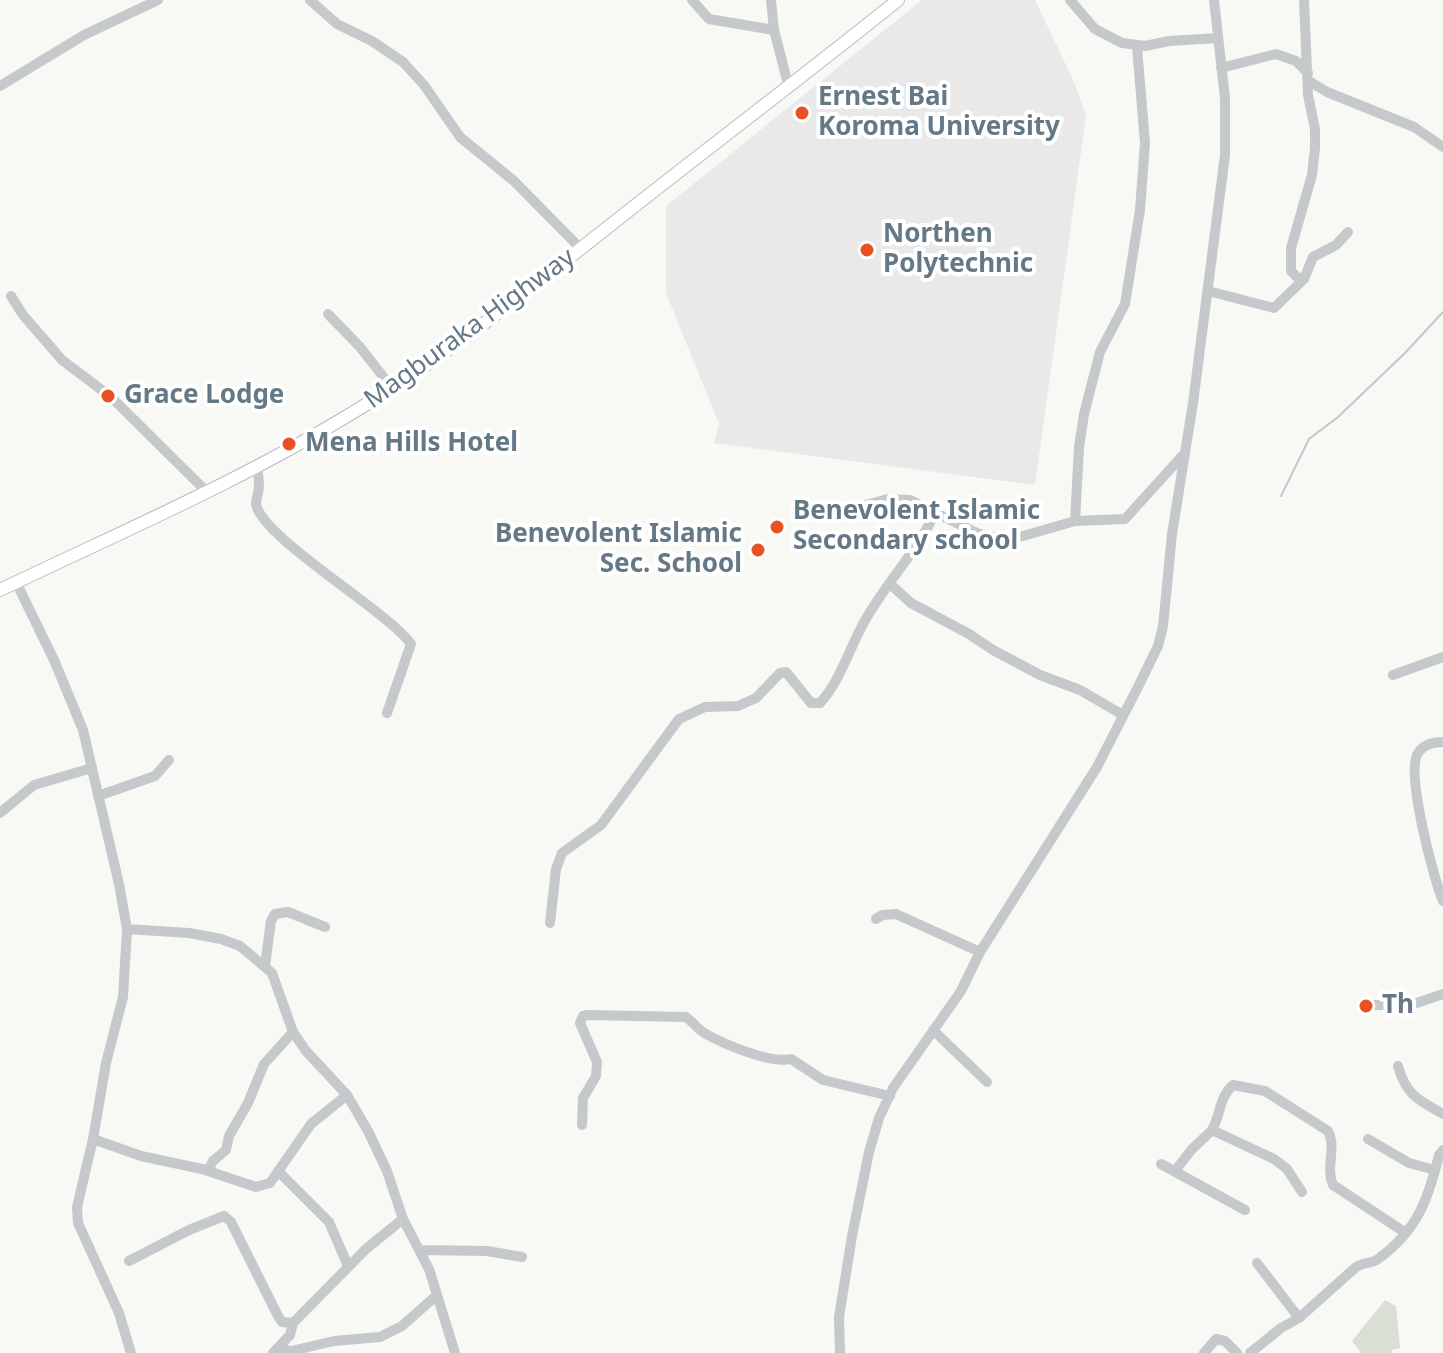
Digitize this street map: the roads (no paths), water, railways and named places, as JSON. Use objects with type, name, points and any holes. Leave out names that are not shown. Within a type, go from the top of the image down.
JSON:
[{"type":"main road","name":"Magburaka Highway","points":[[0,590],[257,468],[392,388],[451,348],[581,249],[898,0]]},
{"type":"street","points":[[0,86],[84,35],[158,0]]},
{"type":"street","points":[[310,0],[337,24],[372,41],[403,62],[424,85],[460,137],[514,181],[581,249]]},
{"type":"street","points":[[692,0],[709,19],[774,30]]},
{"type":"street","points":[[771,0],[774,30],[789,88]]},
{"type":"street","points":[[1070,0],[1107,37],[1137,47],[1169,41],[1218,38]]},
{"type":"street","points":[[840,1353],[839,1317],[856,1214],[869,1152],[890,1096],[961,991],[980,952],[1097,767],[1158,646],[1225,155],[1225,98],[1214,0]]},
{"type":"street","points":[[1301,281],[1291,271],[1290,257],[1314,162],[1315,129],[1310,112],[1304,0]]},
{"type":"street","points":[[1075,521],[1084,414],[1100,352],[1125,304],[1140,210],[1145,143],[1137,47]]},
{"type":"street","points":[[1221,68],[1276,54],[1288,57],[1327,92],[1401,120],[1443,147]]},
{"type":"street","points":[[1208,291],[1274,308],[1301,281],[1313,257],[1336,245],[1348,232]]},
{"type":"street","points":[[11,296],[53,351],[72,369],[105,391],[207,492]]},
{"type":"street","points":[[328,314],[360,347],[392,388]]},
{"type":"street","points":[[858,507],[897,499],[910,500],[979,534],[1009,540],[1075,521],[1125,519],[1184,454]]},
{"type":"street","points":[[257,468],[259,486],[256,505],[261,514],[296,551],[383,617],[411,644],[387,713]]},
{"type":"street","points":[[550,923],[556,869],[562,853],[601,825],[679,719],[705,707],[738,706],[756,698],[780,673],[786,672],[811,703],[820,703],[833,688],[866,618],[935,513]]},
{"type":"street","points":[[16,582],[54,660],[83,730],[127,929],[123,997],[106,1063],[77,1217],[119,1313],[131,1353]]},
{"type":"street","points":[[890,584],[911,603],[993,650],[1040,675],[1080,690],[1123,715]]},
{"type":"street","points":[[1393,675],[1443,657]]},
{"type":"street","points":[[1443,742],[1423,747],[1416,757],[1415,774],[1425,844],[1443,901]]},
{"type":"street","points":[[98,796],[150,779],[169,760]]},
{"type":"street","points":[[0,813],[34,785],[92,768]]},
{"type":"street","points":[[265,966],[271,921],[275,914],[288,912],[325,927]]},
{"type":"street","points":[[876,919],[882,915],[896,914],[980,952]]},
{"type":"street","points":[[127,929],[189,933],[221,939],[240,946],[272,973],[293,1032],[306,1051],[347,1095],[387,1171],[403,1219],[421,1250],[455,1353]]},
{"type":"street","points":[[1373,1005],[1411,1005],[1443,994]]},
{"type":"street","points":[[582,1125],[583,1098],[596,1076],[597,1062],[580,1023],[583,1016],[588,1015],[686,1017],[702,1032],[749,1052],[791,1059],[823,1080],[890,1096]]},
{"type":"street","points":[[933,1030],[987,1082]]},
{"type":"street","points":[[208,1171],[213,1161],[226,1150],[229,1136],[248,1103],[264,1064],[293,1032]]},
{"type":"street","points":[[1398,1066],[1406,1089],[1443,1114]]},
{"type":"street","points":[[1175,1171],[1212,1130],[1218,1118],[1220,1102],[1233,1085],[1265,1091],[1328,1131],[1332,1139],[1329,1175],[1333,1185],[1406,1233]]},
{"type":"street","points":[[93,1139],[141,1156],[208,1171],[256,1187],[270,1183],[311,1124],[347,1095]]},
{"type":"street","points":[[1212,1130],[1274,1159],[1287,1169],[1302,1192]]},
{"type":"street","points":[[1368,1139],[1409,1163],[1435,1170]]},
{"type":"street","points":[[1250,1353],[1299,1318],[1355,1268],[1366,1262],[1375,1262],[1406,1233],[1424,1208],[1443,1150]]},
{"type":"street","points":[[1161,1164],[1245,1210]]},
{"type":"street","points":[[278,1171],[329,1222],[348,1266]]},
{"type":"street","points":[[129,1261],[224,1216],[231,1222],[278,1316],[282,1322],[293,1323]]},
{"type":"street","points":[[276,1350],[290,1335],[293,1323],[348,1266],[403,1219]]},
{"type":"street","points":[[421,1250],[487,1251],[522,1257]]},
{"type":"street","points":[[1257,1263],[1299,1318]]},
{"type":"street","points":[[276,1350],[291,1351],[334,1341],[373,1339],[402,1326],[437,1295]]},
{"type":"street","points":[[1204,1353],[1216,1339],[1225,1341],[1237,1353]]},
{"type":"waterway","points":[[1281,496],[1309,439],[1338,417],[1443,312]]},
{"type":"place","name":"Ernest Bai Koroma University","points":[[802,113]]},
{"type":"place","name":"Northen Polytechnic","points":[[867,250]]},
{"type":"place","name":"Grace Lodge","points":[[108,396]]},
{"type":"place","name":"Mena Hills Hotel","points":[[289,444]]},
{"type":"place","name":"Benevolent Islamic Secondary school","points":[[777,527]]},
{"type":"place","name":"Benevolent Islamic Sec. School","points":[[758,550]]},
{"type":"place","name":"Th","points":[[1366,1006]]}]
